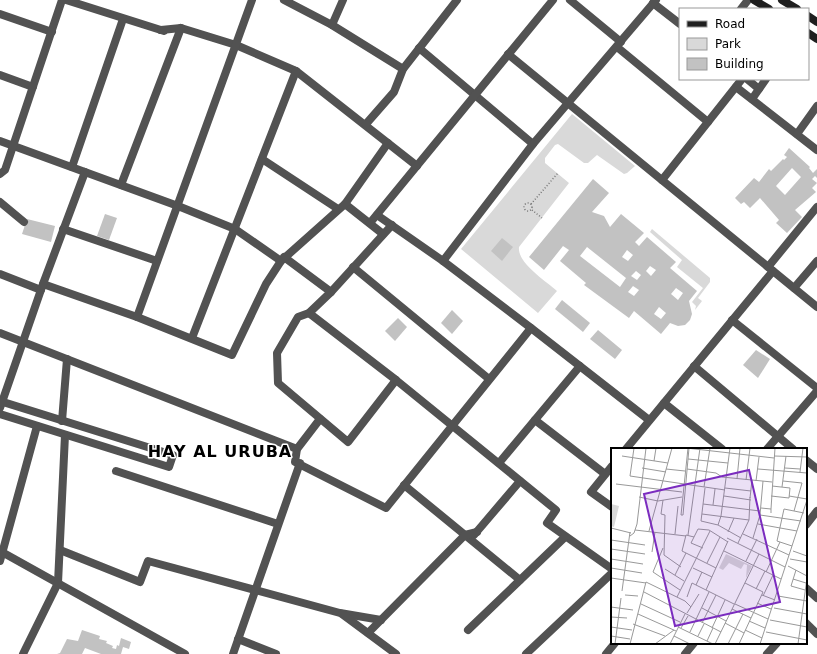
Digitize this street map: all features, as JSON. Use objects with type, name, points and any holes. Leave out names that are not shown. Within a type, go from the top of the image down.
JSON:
[{"type":"main road","points":[[754,0],[767,8]]},
{"type":"main road","points":[[782,0],[795,8]]},
{"type":"street","points":[[0,174],[5,170],[62,0]]},
{"type":"street","points":[[66,0],[161,30],[179,32],[236,46],[296,71],[366,124],[416,166]]},
{"type":"street","points":[[137,317],[252,0]]},
{"type":"street","points":[[284,0],[332,25],[403,69]]},
{"type":"street","points":[[332,25],[343,0]]},
{"type":"street","points":[[366,124],[394,92],[403,69],[457,0]]},
{"type":"street","points":[[370,223],[553,0]]},
{"type":"street","points":[[570,0],[708,122]]},
{"type":"street","points":[[742,8],[748,0]]},
{"type":"street","points":[[443,261],[533,144],[655,1],[679,23]]},
{"type":"street","points":[[0,14],[52,32]]},
{"type":"street","points":[[72,167],[123,19]]},
{"type":"street","points":[[121,185],[179,32]]},
{"type":"street","points":[[419,48],[533,144]]},
{"type":"street","points":[[508,54],[817,307]]},
{"type":"street","points":[[192,338],[296,71]]},
{"type":"street","points":[[0,75],[33,87]]},
{"type":"street","points":[[662,180],[741,80]]},
{"type":"street","points":[[748,80],[759,89]]},
{"type":"street","points":[[752,99],[765,80]]},
{"type":"street","points":[[736,87],[817,150]]},
{"type":"street","points":[[797,134],[817,106]]},
{"type":"street","points":[[0,141],[235,228],[331,292]]},
{"type":"street","points":[[0,274],[137,317],[232,355],[266,284],[283,259],[341,207],[388,143]]},
{"type":"street","points":[[262,159],[370,223],[383,234]]},
{"type":"street","points":[[0,414],[170,467],[173,455],[1,404],[63,229],[85,172]]},
{"type":"street","points":[[0,202],[24,222]]},
{"type":"street","points":[[627,448],[732,320],[817,207]]},
{"type":"street","points":[[377,215],[443,261],[649,420]]},
{"type":"street","points":[[392,225],[331,292],[309,313],[298,317],[278,353],[278,383],[348,442],[396,380]]},
{"type":"street","points":[[63,229],[158,261]]},
{"type":"street","points":[[794,288],[817,261]]},
{"type":"street","points":[[353,267],[488,379]]},
{"type":"street","points":[[309,313],[396,380],[556,510],[547,523],[611,568]]},
{"type":"street","points":[[732,320],[817,389],[768,448]]},
{"type":"street","points":[[320,419],[297,449],[296,462],[386,508],[488,379],[531,328]]},
{"type":"street","points":[[0,333],[297,449]]},
{"type":"street","points":[[62,421],[67,358]]},
{"type":"street","points":[[499,463],[580,366]]},
{"type":"street","points":[[694,366],[792,448]]},
{"type":"street","points":[[664,403],[717,447]]},
{"type":"street","points":[[535,420],[606,474]]},
{"type":"street","points":[[0,561],[37,426]]},
{"type":"street","points":[[23,654],[58,583],[65,435]]},
{"type":"street","points":[[807,461],[817,469]]},
{"type":"street","points":[[233,654],[300,463]]},
{"type":"street","points":[[611,467],[591,492],[611,506]]},
{"type":"street","points":[[116,471],[278,524]]},
{"type":"street","points":[[368,633],[468,537],[477,532],[520,481]]},
{"type":"street","points":[[404,485],[520,580]]},
{"type":"street","points":[[817,511],[807,520],[817,526]]},
{"type":"street","points":[[468,630],[565,536]]},
{"type":"street","points":[[60,550],[140,582],[148,561],[340,613],[382,620]]},
{"type":"street","points":[[2,552],[185,654]]},
{"type":"street","points":[[526,654],[611,574]]},
{"type":"street","points":[[807,589],[817,598]]},
{"type":"street","points":[[340,613],[396,654]]},
{"type":"street","points":[[807,624],[817,634]]},
{"type":"street","points":[[238,639],[276,654]]},
{"type":"street","points":[[606,654],[614,644]]},
{"type":"street","points":[[685,654],[693,644]]},
{"type":"street","points":[[767,654],[775,644]]},
{"type":"path","points":[[542,218],[532,210],[528,211],[524,208],[526,204],[531,204],[558,173]]},
{"type":"path","points":[[531,204],[532,210]]},
{"type":"green space","points":[[572,114],[635,166],[624,174],[597,155],[588,163],[584,163],[558,144],[555,145],[545,158],[545,163],[569,183],[519,247],[520,253],[527,265],[557,291],[538,313],[461,249]]},
{"type":"green space","points":[[652,229],[710,278],[710,282],[698,298],[702,301],[695,310],[696,306],[692,302],[703,288],[677,267],[682,260],[650,232]]},
{"type":"building","points":[[789,148],[810,167],[809,168],[813,173],[817,169],[817,178],[815,176],[812,179],[817,183],[812,188],[816,192],[795,210],[802,217],[787,233],[776,223],[779,220],[760,198],[750,208],[744,202],[741,204],[735,198],[754,178],[759,182],[769,169],[771,171],[787,157],[784,155]],"holes":[[[792,168],[801,177],[785,195],[776,186]]]},
{"type":"building","points":[[593,179],[609,193],[592,212],[604,216],[610,227],[621,214],[644,233],[635,242],[639,246],[647,237],[676,262],[670,268],[697,291],[689,301],[692,314],[690,320],[685,325],[678,326],[670,323],[661,334],[634,311],[629,318],[584,285],[586,283],[560,261],[569,250],[563,246],[544,270],[529,257]],"holes":[[[587,247],[626,278],[620,287],[580,256]],[[627,250],[633,255],[628,261],[622,257]],[[650,266],[656,270],[651,276],[646,271]],[[636,271],[641,275],[637,280],[631,276]],[[633,286],[639,290],[634,296],[628,292]],[[676,288],[683,293],[678,300],[671,294]],[[659,307],[666,313],[661,319],[654,314]]]},
{"type":"building","points":[[105,214],[117,218],[109,240],[97,236]]},
{"type":"building","points":[[27,219],[55,226],[51,242],[22,234]]},
{"type":"building","points":[[502,238],[513,247],[502,261],[491,251]]},
{"type":"building","points":[[562,300],[590,323],[583,332],[555,309]]},
{"type":"building","points":[[452,310],[463,321],[452,334],[441,323]]},
{"type":"building","points":[[398,318],[407,327],[395,341],[385,331]]},
{"type":"building","points":[[598,330],[622,350],[615,359],[590,339]]},
{"type":"building","points":[[756,350],[770,359],[758,378],[743,365]]},
{"type":"building","points":[[82,630],[100,636],[99,639],[107,641],[106,643],[113,646],[112,648],[116,649],[117,645],[119,646],[121,638],[131,642],[129,649],[123,647],[121,654],[101,654],[85,648],[82,654],[57,654],[60,653],[67,639],[78,641]]},
{"type":"district","name":"HAY AL URUBA","points":[[220,451]]}]
